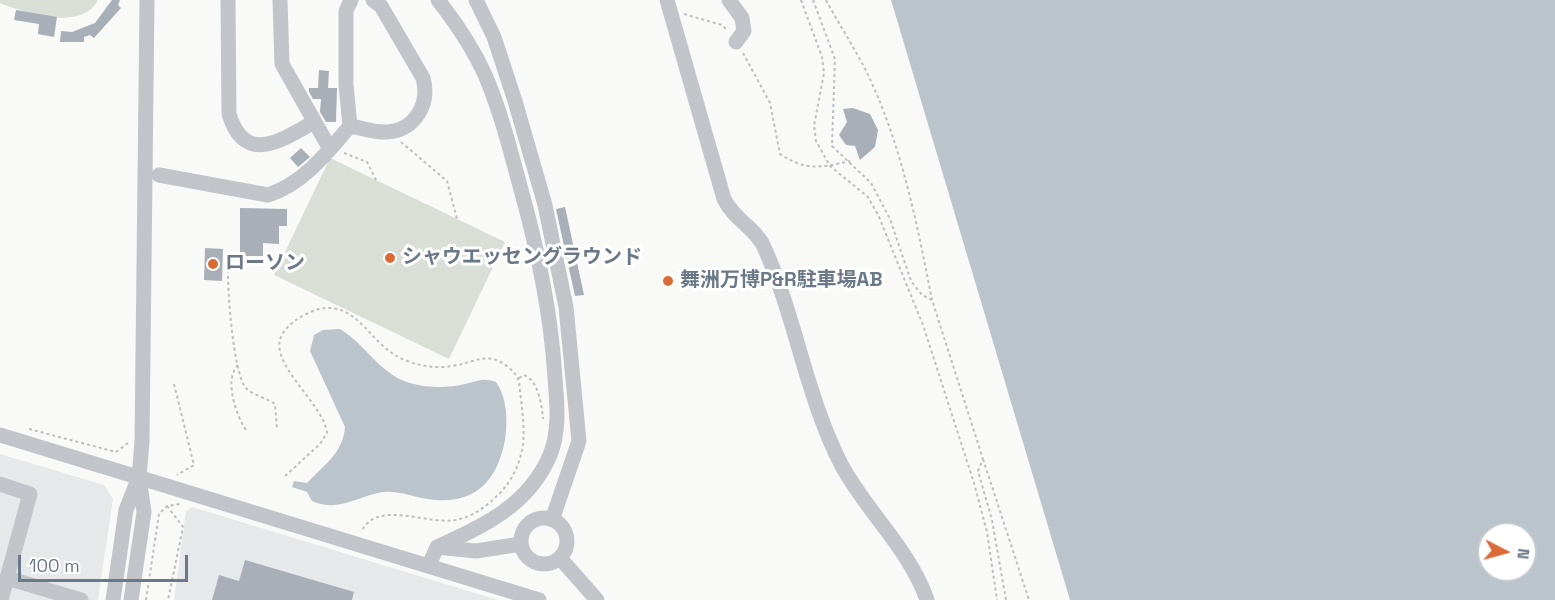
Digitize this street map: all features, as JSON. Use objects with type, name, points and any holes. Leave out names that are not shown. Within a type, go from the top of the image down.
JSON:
[{"type":"street","points":[[131,600],[144,512],[139,477],[142,430],[147,0]]},
{"type":"street","points":[[228,0],[229,114],[235,129],[252,144],[270,145],[314,122]]},
{"type":"street","points":[[280,0],[282,64],[330,149]]},
{"type":"street","points":[[159,175],[268,195],[298,181],[350,126],[346,85],[346,11],[351,0]]},
{"type":"street","points":[[350,126],[388,132],[404,127],[418,116],[426,88],[419,70],[381,6],[373,0]]},
{"type":"street","points":[[429,565],[437,547],[490,523],[531,486],[550,454],[556,435],[557,402],[549,308],[507,131],[485,75],[468,42],[438,0]]},
{"type":"street","points":[[476,0],[494,37],[515,101],[545,205],[566,307],[579,441],[552,520]]},
{"type":"street","points":[[667,0],[724,199],[733,215],[762,243],[832,445],[864,500],[918,576],[927,600]]},
{"type":"street","points":[[729,0],[742,18],[744,31],[736,42]]},
{"type":"street","points":[[0,435],[540,600]]},
{"type":"street","points":[[113,600],[126,510],[139,477]]},
{"type":"street","points":[[0,484],[30,494],[1,600]]},
{"type":"street","points":[[538,519],[552,520],[558,524],[566,537],[567,544],[560,558],[547,564],[533,562],[527,558],[521,544],[527,525],[538,519]]},
{"type":"street","points":[[437,547],[476,551],[521,544]]},
{"type":"street","points":[[560,558],[597,600]]},
{"type":"street","points":[[8,578],[81,600]]},
{"type":"path","points":[[801,0],[822,57],[821,96],[814,126],[816,141],[830,166],[868,197],[923,325],[974,483],[987,532],[997,600]]},
{"type":"path","points":[[813,0],[835,58],[832,146],[871,183],[890,219],[911,281],[922,295],[932,300]]},
{"type":"path","points":[[826,0],[875,90],[901,161],[932,300],[1029,600]]},
{"type":"path","points":[[681,14],[722,25],[736,42],[770,103],[780,154],[797,165],[830,166],[850,161]]},
{"type":"path","points":[[388,132],[447,181],[458,219]]},
{"type":"path","points":[[330,149],[367,162],[376,180]]},
{"type":"path","points":[[228,264],[228,305],[238,365],[246,389],[274,404],[277,429]]},
{"type":"path","points":[[285,476],[320,444],[327,433],[322,418],[281,357],[279,342],[283,333],[298,318],[325,308],[350,314],[365,325],[394,355],[414,363],[442,367],[490,357],[502,362],[516,373],[519,381],[523,427],[521,456],[514,474],[491,502],[459,520],[424,520],[397,513],[381,516],[368,522],[360,533]]},
{"type":"path","points":[[238,365],[231,379],[238,419],[247,432]]},
{"type":"path","points":[[519,381],[520,376],[531,378],[537,390],[543,426]]},
{"type":"path","points":[[174,384],[195,465],[177,475]]},
{"type":"path","points":[[21,427],[116,452],[129,442]]},
{"type":"path","points":[[983,459],[978,471],[992,520],[1006,600]]},
{"type":"path","points":[[146,600],[159,514],[167,506],[183,527],[168,600]]},
{"type":"shaded area","points":[[0,0],[98,0],[90,10],[67,18],[38,15],[0,3]]},
{"type":"shaded area","points":[[891,0],[1555,0],[1555,600],[1070,600]]},
{"type":"shaded area","name":"シャウエッセングラウンド","points":[[330,158],[505,242],[449,359],[274,275]]},
{"type":"shaded area","points":[[340,329],[383,368],[402,380],[440,387],[484,380],[496,382],[506,410],[505,440],[496,468],[481,488],[458,499],[428,499],[383,492],[331,505],[312,501],[307,492],[292,487],[294,481],[307,483],[332,458],[341,444],[345,427],[310,351],[314,335],[323,330]]},
{"type":"shaded area","points":[[0,454],[104,485],[113,499],[98,600],[0,600]]},
{"type":"shaded area","points":[[192,507],[498,600],[174,600],[186,511]]},
{"type":"building","points":[[112,0],[120,0],[118,5],[121,8],[94,38],[90,35],[84,37],[84,42],[60,42],[61,31],[72,32],[95,23]]},
{"type":"building","points":[[16,10],[57,17],[54,37],[38,34],[39,24],[14,20]]},
{"type":"building","points":[[319,70],[329,71],[328,88],[337,88],[336,122],[326,122],[320,112],[321,99],[313,99],[309,92],[309,88],[318,88]]},
{"type":"building","points":[[853,108],[870,114],[878,130],[875,147],[860,160],[855,146],[846,145],[839,135],[847,122],[843,109]]},
{"type":"building","points":[[301,148],[310,157],[298,167],[290,158]]},
{"type":"building","points":[[565,207],[584,295],[575,296],[556,209]]},
{"type":"building","points":[[240,208],[287,209],[287,226],[279,226],[279,244],[263,243],[263,256],[240,256]]},
{"type":"building","name":"ローソン","points":[[205,248],[223,249],[222,281],[204,280]]},
{"type":"building","points":[[245,560],[354,592],[352,600],[212,600],[219,575],[239,581]]},
{"type":"place","name":"シャウエッセングラウンド","points":[[390,258]]},
{"type":"place","name":"ローソン","points":[[213,264]]},
{"type":"place","name":"舞洲万博P&R駐車場AB","points":[[668,281]]}]
